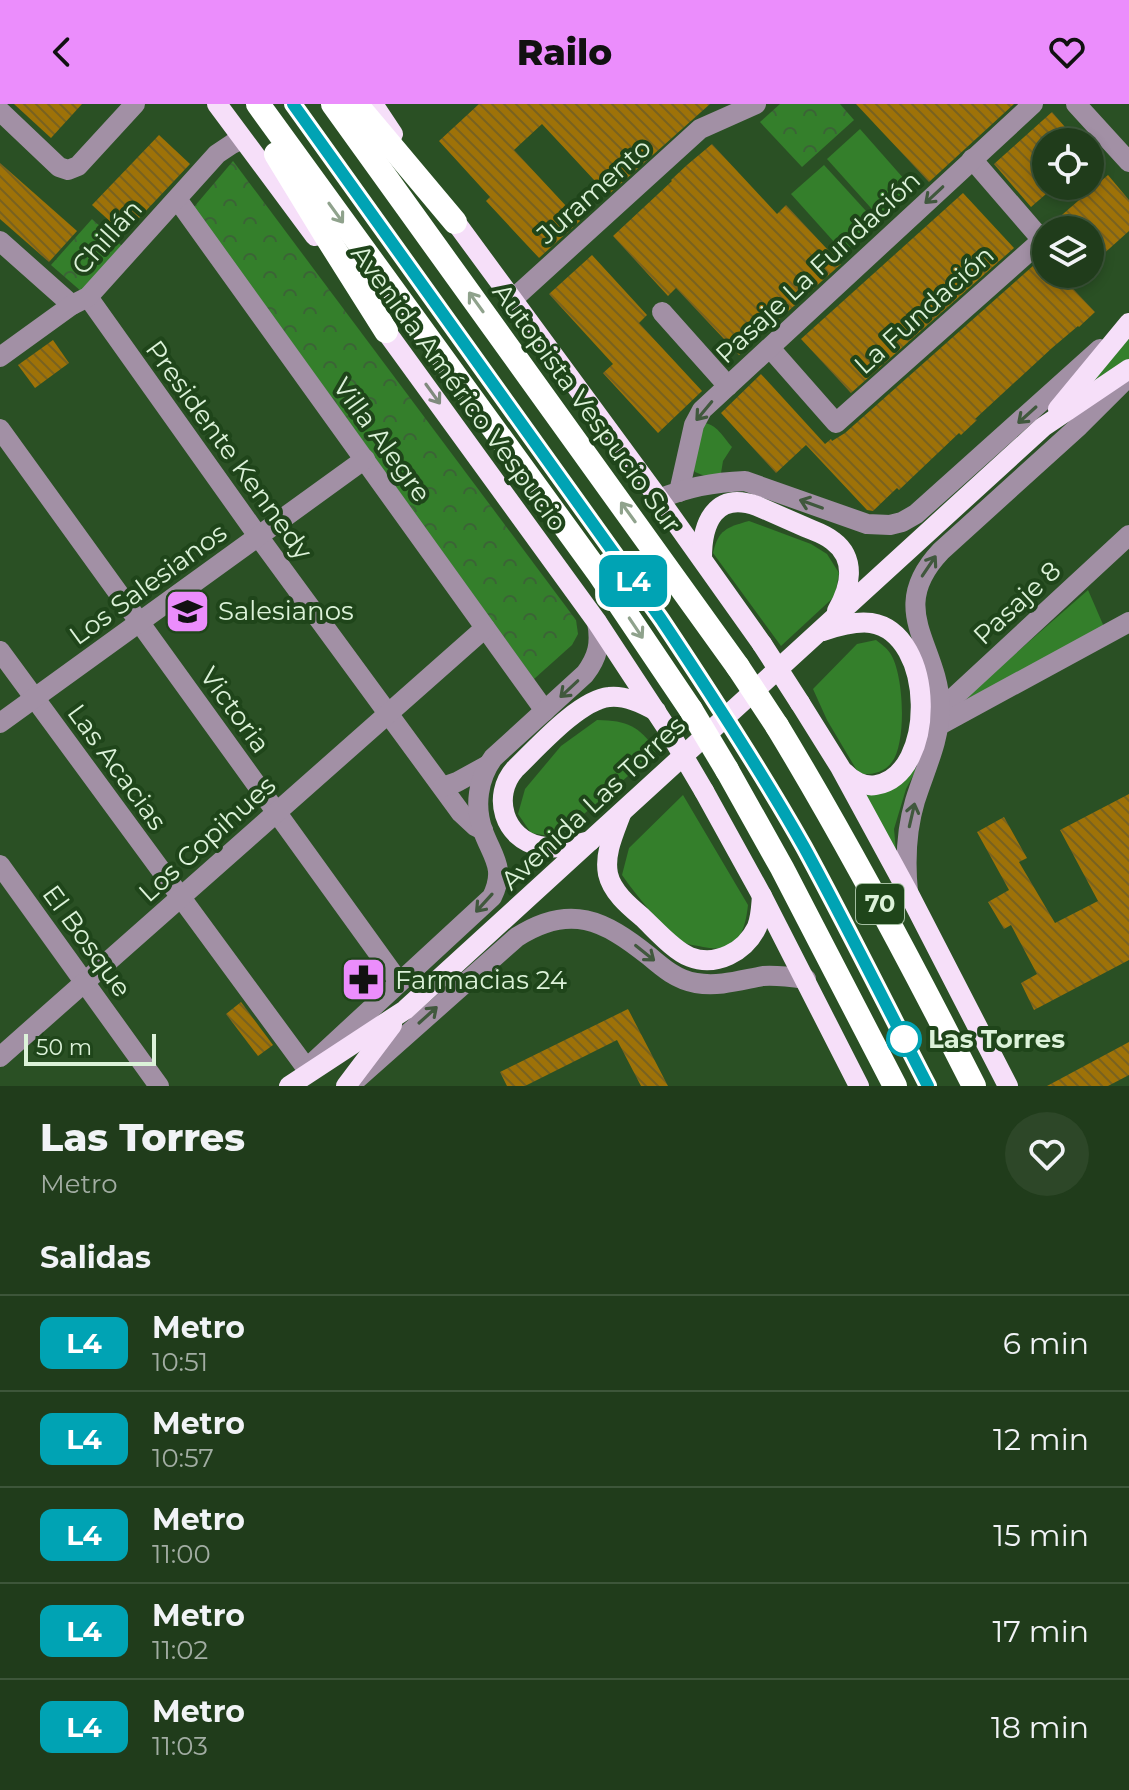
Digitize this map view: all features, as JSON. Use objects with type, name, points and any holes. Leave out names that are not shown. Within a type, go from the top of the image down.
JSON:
[{"type":"highway","points":[[246,104],[386,331]]},
{"type":"highway","points":[[258,104],[630,618],[691,710],[782,868],[895,1086]]},
{"type":"highway","name":"Autopista Vespucio Sur","points":[[333,104],[738,667],[777,726],[897,934],[974,1086]]},
{"type":"highway","points":[[356,104],[455,222]]},
{"type":"main road","name":"Avenida Américo Vespucio","points":[[217,104],[597,622],[656,711],[762,896],[859,1086]]},
{"type":"main road","points":[[373,104],[455,222],[762,644],[840,767],[1008,1086]]},
{"type":"main road","points":[[1043,427],[1128,324]]},
{"type":"main road","points":[[1043,427],[1129,369]]},
{"type":"main road","name":"Avenida Las Torres","points":[[290,1085],[405,1010],[1043,427]]},
{"type":"main road","points":[[702,558],[702,538],[708,520],[720,509],[735,503],[752,504],[832,540],[841,548],[849,566],[847,588],[823,627]]},
{"type":"main road","points":[[823,627],[871,623],[882,626],[898,638],[909,653],[919,688],[921,711],[917,736],[909,757],[897,774],[882,783],[865,785],[848,776],[840,767]]},
{"type":"main road","points":[[590,841],[546,847],[534,845],[520,837],[509,825],[503,807],[503,793],[508,779],[572,715],[593,702],[615,697],[632,700],[656,711]]},
{"type":"main road","points":[[622,811],[608,859],[611,883],[630,906],[684,954],[710,960],[728,956],[737,950],[757,926],[762,896]]},
{"type":"main road","name":"Avenida Las Torres","points":[[348,1086],[405,1010]]},
{"type":"street","points":[[0,111],[59,167],[68,170],[78,166],[135,104]]},
{"type":"street","name":"Juramento","points":[[512,300],[700,129],[756,104]]},
{"type":"street","name":"Pasaje La Fundación","points":[[679,492],[697,417],[1033,104]]},
{"type":"street","points":[[1076,104],[1129,162]]},
{"type":"street","name":"Chillán","points":[[0,357],[80,301],[217,154],[242,139]]},
{"type":"street","name":"La Fundación","points":[[770,348],[836,423],[1042,240],[972,159]]},
{"type":"street","name":"Villa Alegre","points":[[177,199],[545,711]]},
{"type":"street","name":"Presidente Kennedy","points":[[0,241],[80,301],[258,536],[465,818],[483,830]]},
{"type":"street","points":[[662,312],[728,386]]},
{"type":"street","points":[[659,499],[726,482],[745,481],[858,522],[881,526],[902,522],[916,514],[1128,324]]},
{"type":"street","points":[[908,892],[908,833],[917,795],[931,759],[939,718],[936,681],[915,617],[917,592],[926,570],[941,551],[1079,426],[1129,376]]},
{"type":"street","name":"Victoria","points":[[0,429],[399,982]]},
{"type":"street","name":"Los Salesianos","points":[[0,723],[365,459]]},
{"type":"street","name":"Pasaje 8","points":[[939,718],[1129,535]]},
{"type":"street","points":[[443,787],[488,765],[585,674],[600,645],[597,622]]},
{"type":"street","points":[[939,718],[1129,622]]},
{"type":"street","name":"Los Copihues","points":[[0,1057],[485,628]]},
{"type":"street","name":"Las Acacias","points":[[0,651],[307,1069]]},
{"type":"street","name":"Avenida Las Torres","points":[[290,1085],[492,897],[499,878],[498,863],[483,830],[479,794],[488,765]]},
{"type":"street","name":"El Bosque","points":[[0,865],[159,1086]]},
{"type":"street","name":"Avenida Las Torres","points":[[348,1086],[373,1077],[517,937],[536,926],[560,919],[584,919],[607,926],[674,975],[695,983],[728,983],[772,976],[806,979]]},
{"type":"green space","points":[[780,104],[840,104],[854,120],[802,167],[760,122]]},
{"type":"green space","points":[[860,129],[912,188],[879,217],[827,159]]},
{"type":"green space","points":[[233,161],[576,620],[578,634],[572,645],[534,679],[194,207]]},
{"type":"green space","points":[[824,165],[877,223],[844,253],[791,194]]},
{"type":"green space","points":[[92,219],[122,246],[82,292],[51,265]]},
{"type":"green space","points":[[1129,333],[1129,362],[1097,383],[1091,377]]},
{"type":"green space","points":[[703,423],[716,428],[732,447],[723,461],[721,473],[707,477],[695,472],[691,464]]},
{"type":"green space","points":[[749,521],[811,544],[827,554],[839,573],[835,596],[781,646],[713,553],[721,534]]},
{"type":"green space","points":[[1088,590],[1105,629],[959,703]]},
{"type":"green space","points":[[876,640],[886,648],[895,663],[901,691],[902,724],[897,752],[889,766],[877,772],[859,774],[827,720],[813,689],[857,644]]},
{"type":"green space","points":[[597,720],[632,726],[657,751],[577,820],[549,836],[531,833],[518,814],[525,789],[561,746]]},
{"type":"green space","points":[[917,768],[906,789],[894,829],[896,851],[864,795],[907,769]]},
{"type":"green space","points":[[683,795],[748,905],[737,940],[724,947],[703,947],[680,940],[649,909],[622,875],[629,848]]},
{"type":"building","points":[[14,104],[82,104],[51,138]]},
{"type":"building","points":[[479,104],[710,104],[608,195],[542,124],[514,150],[580,221],[539,258],[486,201],[490,197],[439,141]]},
{"type":"building","points":[[856,104],[1014,104],[929,182]]},
{"type":"building","points":[[1052,112],[1066,128],[1034,128]]},
{"type":"building","points":[[1032,130],[1032,200],[1039,200],[1031,207],[994,164]]},
{"type":"building","points":[[159,135],[190,164],[124,234],[92,205]]},
{"type":"building","points":[[712,144],[777,214],[786,205],[841,264],[739,355],[676,288],[668,296],[613,236]]},
{"type":"building","points":[[0,163],[77,231],[49,262],[0,219]]},
{"type":"building","points":[[1108,175],[1129,200],[1129,231],[1104,253],[1104,216],[1061,216],[1079,200],[1104,200],[1104,178]]},
{"type":"building","points":[[963,193],[1014,248],[851,393],[801,339]]},
{"type":"building","points":[[592,255],[647,315],[639,323],[702,391],[658,433],[603,373],[613,364],[549,294]]},
{"type":"building","points":[[1032,267],[1032,288],[1072,288],[1095,312],[873,511],[867,510],[806,445],[776,473],[721,413],[761,374],[825,444],[845,433]]},
{"type":"building","points":[[53,340],[69,363],[35,388],[18,365]]},
{"type":"building","points":[[1129,794],[1129,960],[1034,1010],[1021,983],[1037,974],[1011,925],[1004,929],[988,902],[1009,890],[977,832],[1004,817],[1027,858],[1019,862],[1055,923],[1098,901],[1060,830]]},
{"type":"building","points":[[241,1002],[273,1045],[258,1056],[226,1014]]},
{"type":"building","points":[[628,1009],[668,1086],[641,1086],[617,1040],[525,1086],[507,1086],[500,1072]]},
{"type":"building","points":[[1129,1042],[1129,1075],[1108,1086],[1047,1086]]},
{"type":"railway","points":[[293,104],[661,619],[749,753],[803,845],[928,1086]]},
{"type":"metro line","name":"L4","points":[[293,104],[711,693],[803,845],[928,1086]]},
{"type":"place","name":"Salesianos","points":[[187,611]]},
{"type":"place","name":"Farmacias 24","points":[[364,980]]},
{"type":"place","name":"Las Torres","points":[[904,1039]]}]
